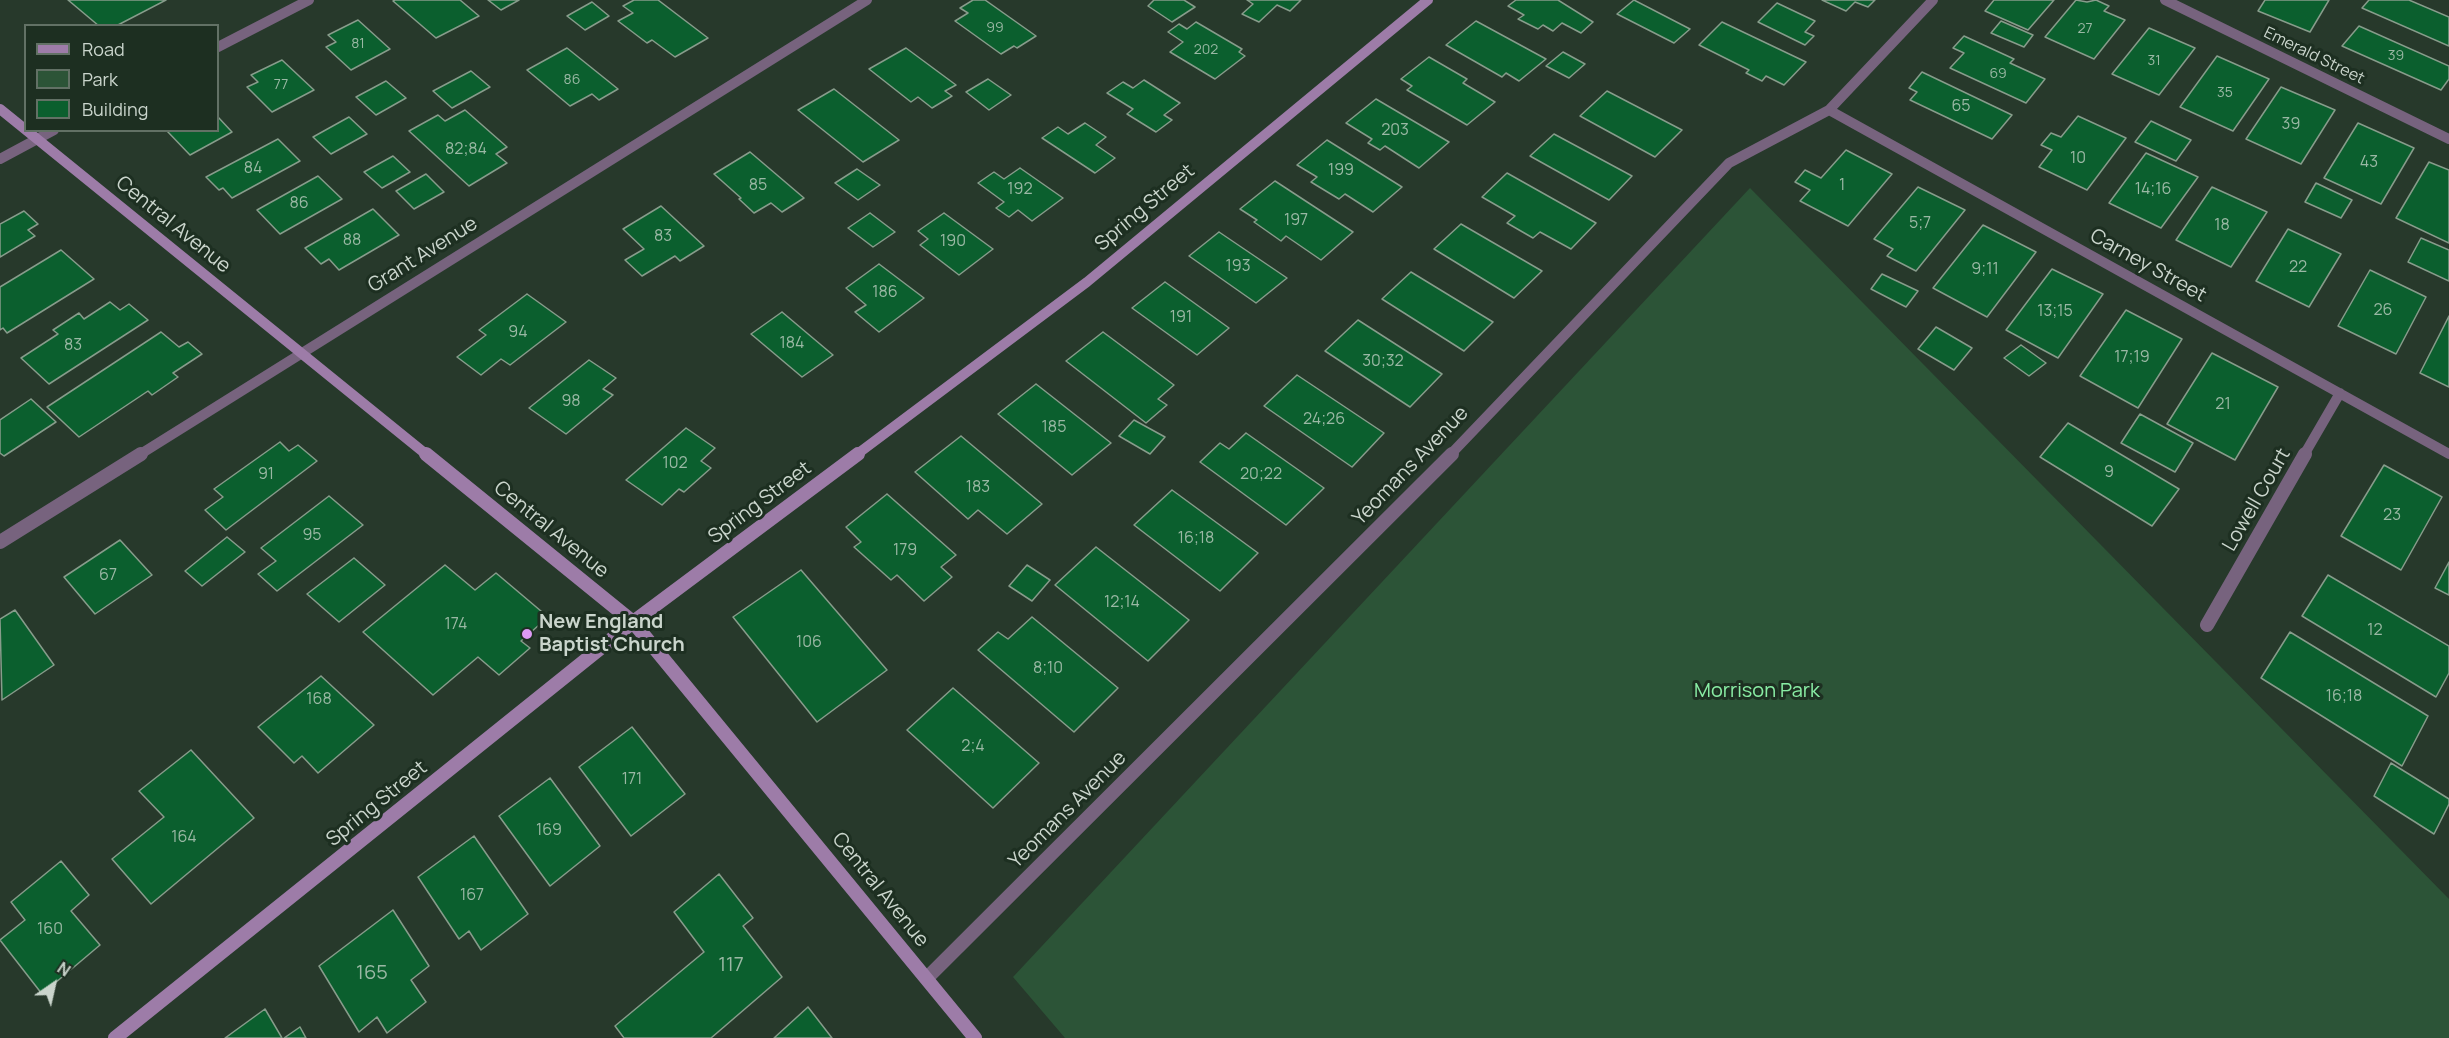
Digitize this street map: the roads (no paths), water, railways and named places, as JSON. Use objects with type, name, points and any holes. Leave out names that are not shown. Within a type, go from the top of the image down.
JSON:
[{"type":"street","points":[[219,46],[309,0]]},
{"type":"street","name":"Grant Avenue","points":[[0,542],[867,0]]},
{"type":"street","name":"Spring Street","points":[[116,1038],[633,622],[1087,282],[1428,0]]},
{"type":"street","name":"Yeomans Avenue","points":[[927,978],[1439,467],[1729,163],[1829,110],[1933,0]]},
{"type":"street","name":"Emerald Street","points":[[2165,0],[2449,139]]},
{"type":"street","name":"Central Avenue","points":[[0,109],[24,128]]},
{"type":"street","name":"Carney Street","points":[[1829,110],[2449,454]]},
{"type":"street","name":"Central Avenue","points":[[28,132],[633,622],[975,1038]]},
{"type":"street","points":[[0,159],[50,132]]},
{"type":"street","name":"Lowell Court","points":[[2208,625],[2340,393]]},
{"type":"place","name":"New England Baptist Church","points":[[527,634]]},
{"type":"park label","name":"Morrison Park","points":[[1757,691]]}]
